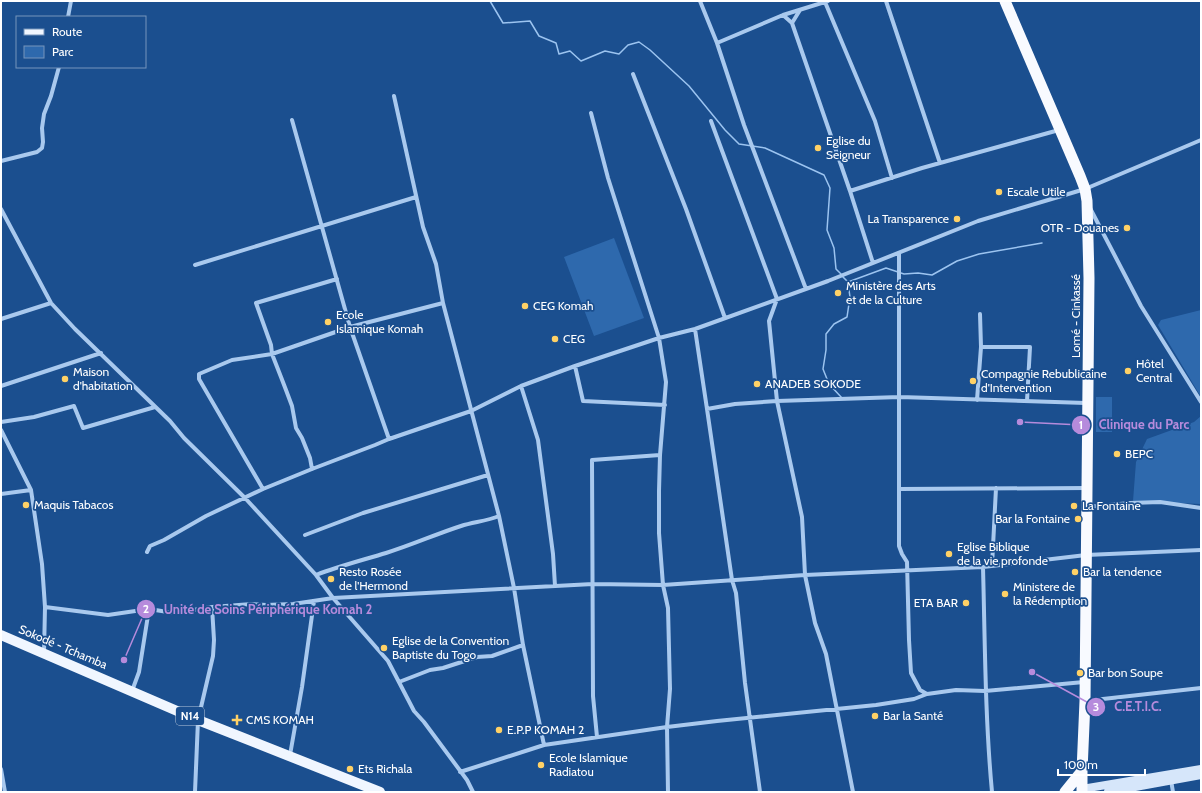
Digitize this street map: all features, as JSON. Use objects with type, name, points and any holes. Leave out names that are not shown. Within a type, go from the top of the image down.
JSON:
[{"type":"highway","name":"Lomé - Cinkassé","points":[[1005,1],[1085,189],[1087,201],[1089,278],[1088,403],[1085,682],[1082,791]]},
{"type":"highway","points":[[1067,792],[1082,771]]},
{"type":"main road","name":"Sokodé - Tchamba","points":[[1,635],[198,720],[290,755],[380,792]]},
{"type":"main road","points":[[1108,792],[1201,769]]},
{"type":"main road","points":[[1067,792],[1171,777],[1201,775]]},
{"type":"street","points":[[68,16],[71,1]]},
{"type":"street","points":[[700,1],[717,43],[744,125],[806,289]]},
{"type":"street","points":[[886,1],[940,163]]},
{"type":"street","points":[[717,43],[783,15],[826,2],[874,121],[892,178]]},
{"type":"street","points":[[792,23],[800,10]]},
{"type":"street","points":[[783,15],[792,23],[850,191],[873,263]]},
{"type":"street","points":[[1,161],[37,152],[42,148],[44,114],[59,68]]},
{"type":"street","points":[[633,74],[686,209],[725,318]]},
{"type":"street","points":[[394,96],[422,227],[436,264],[443,303],[500,516],[544,745]]},
{"type":"street","points":[[590,113],[608,178],[659,338],[666,382],[660,455],[659,533],[663,585],[668,608],[670,689],[667,727],[668,792]]},
{"type":"street","points":[[292,120],[350,327],[388,439]]},
{"type":"street","points":[[710,121],[777,299],[769,321],[776,401],[802,517],[805,575],[815,623],[826,654],[854,792]]},
{"type":"street","points":[[850,191],[940,163],[1059,130]]},
{"type":"street","points":[[147,552],[150,546],[164,540],[206,516],[263,489],[312,468],[388,439],[471,411],[521,386],[659,338],[695,329],[806,289],[978,221],[1085,189],[1201,140]]},
{"type":"street","points":[[195,265],[416,197]]},
{"type":"street","points":[[1087,201],[1141,306],[1201,402]]},
{"type":"street","points":[[1,209],[51,303],[100,354],[170,421],[184,438],[245,498],[316,575],[333,598],[388,661],[414,711],[424,722],[473,792]]},
{"type":"street","points":[[898,253],[900,397],[899,546],[907,562],[911,673],[920,690],[927,694]]},
{"type":"street","points":[[312,468],[310,458],[302,438],[296,428],[292,406],[272,354],[271,346],[256,303],[337,279]]},
{"type":"street","points":[[1,319],[51,303]]},
{"type":"street","points":[[263,489],[198,378],[199,374],[232,360],[272,354],[350,327],[443,303]]},
{"type":"street","points":[[977,400],[981,347],[980,314]]},
{"type":"street","points":[[695,329],[732,580],[736,593],[745,683],[760,792]]},
{"type":"street","points":[[981,347],[1030,347],[1027,401]]},
{"type":"street","points":[[1,386],[100,354]]},
{"type":"street","points":[[575,366],[583,401],[665,405]]},
{"type":"street","points":[[521,386],[538,440],[555,586]]},
{"type":"street","points":[[707,409],[735,404],[776,401],[900,397],[1088,403]]},
{"type":"street","points":[[1,422],[34,417],[74,406],[83,428],[155,407]]},
{"type":"street","points":[[1,430],[31,490],[42,564],[45,607],[44,653]]},
{"type":"street","points":[[597,738],[593,696],[592,460],[660,455]]},
{"type":"street","points":[[306,535],[362,513],[488,475]]},
{"type":"street","points":[[992,566],[996,488]]},
{"type":"street","points":[[900,489],[1087,488]]},
{"type":"street","points":[[1,494],[31,490]]},
{"type":"street","points":[[1087,507],[1160,502],[1201,508]]},
{"type":"street","points":[[316,575],[334,568],[387,553],[473,523],[492,520],[500,516]]},
{"type":"street","points":[[45,607],[108,615],[149,610],[174,613],[252,604],[293,604],[333,598],[593,584],[663,585],[805,575],[983,567],[1086,556],[1201,550]]},
{"type":"street","points":[[983,567],[985,690],[992,792]]},
{"type":"street","points":[[290,755],[302,687],[314,601]]},
{"type":"street","points":[[195,792],[198,720],[213,656],[214,640],[212,608]]},
{"type":"street","points":[[132,691],[139,672],[149,610]]},
{"type":"street","points":[[399,682],[430,670],[443,668],[478,657],[492,656],[524,645]]},
{"type":"street","points":[[460,772],[544,745],[667,727],[750,717],[876,705],[914,699],[927,694],[956,690],[985,690],[1085,682]]},
{"type":"street","points":[[1084,701],[1201,688]]},
{"type":"street","points":[[1,769],[5,792]]},
{"type":"street","points":[[1171,777],[1173,792]]},
{"type":"green space","points":[[614,238],[644,318],[594,336],[564,257]]},
{"type":"green space","points":[[1201,310],[1201,397],[1158,325],[1161,320]]},
{"type":"green space","points":[[1096,397],[1112,397],[1112,432],[1096,432]]},
{"type":"green space","points":[[1201,416],[1201,506],[1200,504],[1133,501],[1136,462],[1147,439],[1194,422]]},
{"type":"waterway","points":[[490,1],[503,23],[530,21],[539,36],[556,43],[559,54],[570,51],[581,61],[605,51],[619,54],[628,45],[639,42],[650,50],[689,86],[725,130],[739,144],[765,148],[824,175],[830,188],[827,230],[834,248],[836,269],[841,274]]},
{"type":"waterway","points":[[843,277],[848,282],[886,268],[904,274],[918,273],[932,275],[957,261],[979,254],[1042,243]]},
{"type":"waterway","points":[[842,398],[829,384],[823,369],[826,350],[826,334],[834,324],[847,317],[850,297],[848,283]]},
{"type":"place","name":"Eglise du Seigneur","points":[[818,148]]},
{"type":"place","name":"Escale Utile","points":[[999,192]]},
{"type":"place","name":"La Transparence","points":[[957,219]]},
{"type":"place","name":"OTR - Douanes","points":[[1127,228]]},
{"type":"place","name":"Ministère des Arts et de la Culture","points":[[838,293]]},
{"type":"place","name":"CEG Komah","points":[[525,306]]},
{"type":"place","name":"Ecole Islamique Komah","points":[[328,322]]},
{"type":"place","name":"CEG","points":[[555,339]]},
{"type":"place","name":"Hôtel Central","points":[[1128,371]]},
{"type":"place","name":"Maison d'habitation","points":[[65,379]]},
{"type":"place","name":"Compagnie Rebublicaine d'Intervention","points":[[973,381]]},
{"type":"place","name":"ANADEB SOKODE","points":[[757,384]]},
{"type":"place","name":"Clinique du Parc","points":[[1020,422]]},
{"type":"place","name":"BEPC","points":[[1117,454]]},
{"type":"place","name":"Maquis Tabacos","points":[[26,505]]},
{"type":"place","name":"La Fontaine","points":[[1074,506]]},
{"type":"place","name":"Bar la Fontaine","points":[[1078,519]]},
{"type":"place","name":"Eglise Biblique de la vie profonde","points":[[949,554]]},
{"type":"place","name":"Bar la tendence","points":[[1075,572]]},
{"type":"place","name":"Resto Rosée de l'Hermond","points":[[331,579]]},
{"type":"place","name":"Ministere de la Rédemption","points":[[1005,594]]},
{"type":"place","name":"ETA BAR","points":[[966,603]]},
{"type":"place","name":"Eglise de la Convention Baptiste du Togo","points":[[384,648]]},
{"type":"place","name":"Unité de Soins Périphérique Komah 2","points":[[124,660]]},
{"type":"place","name":"C.E.T.I.C.","points":[[1032,672]]},
{"type":"place","name":"Bar bon Soupe","points":[[1080,673]]},
{"type":"place","name":"Bar la Santé","points":[[875,716]]},
{"type":"place","name":"CMS KOMAH","points":[[237,720]]},
{"type":"place","name":"E.P.P KOMAH 2","points":[[499,730]]},
{"type":"place","name":"Ecole Islamique Radiatou","points":[[541,765]]},
{"type":"place","name":"Ets Richala","points":[[350,769]]}]
